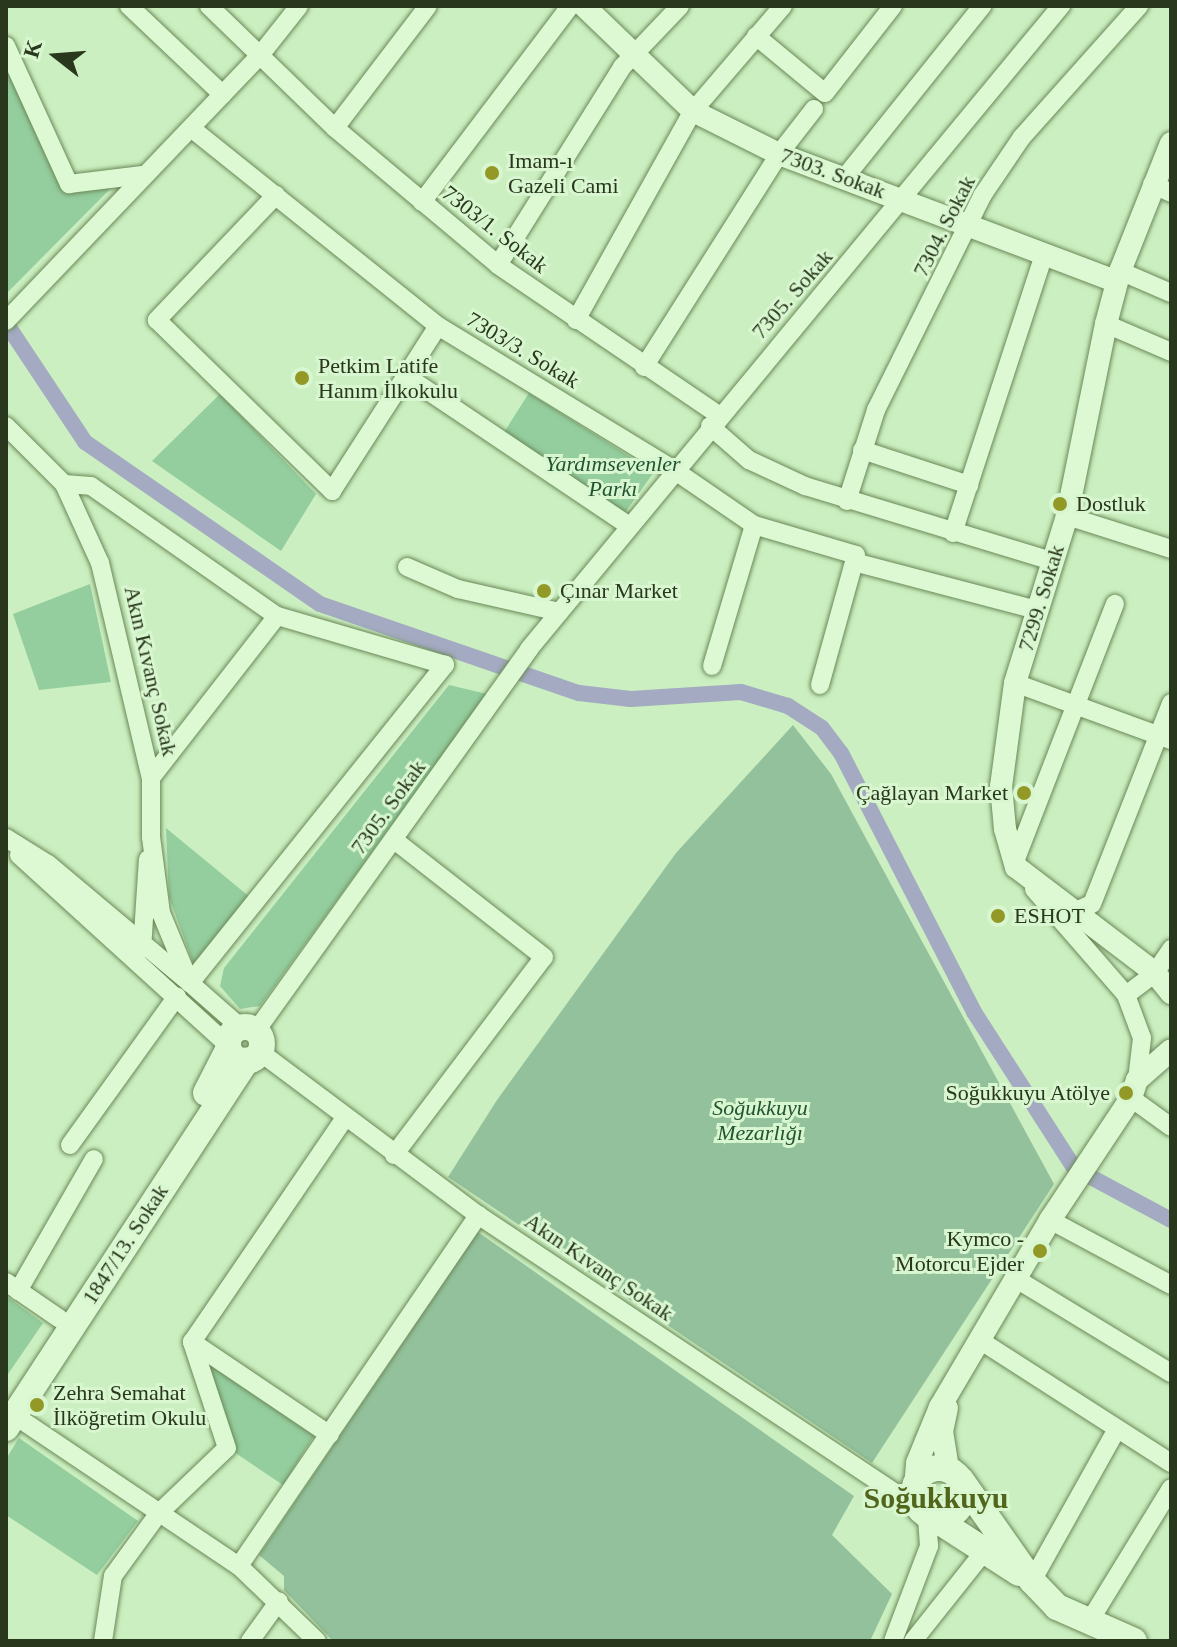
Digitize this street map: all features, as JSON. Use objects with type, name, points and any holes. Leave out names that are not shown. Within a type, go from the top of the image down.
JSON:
[{"type":"main road","name":"1847/13. Sokak","points":[[9,1414],[60,1319],[214,1081],[243,1044]]},
{"type":"main road","name":"1847/13. Sokak","points":[[9,1414],[243,1044]]},
{"type":"main road","points":[[924,1507],[924,1473],[955,1475]]},
{"type":"main road","points":[[924,1507],[950,1516],[961,1505],[955,1475]]},
{"type":"main road","points":[[955,1475],[990,1541]]},
{"type":"main road","points":[[924,1507],[990,1541],[1057,1607],[1134,1641]]},
{"type":"street","points":[[129,6],[223,95]]},
{"type":"street","name":"7303/1. Sokak","points":[[209,6],[335,128],[422,202],[498,265],[644,367],[714,421],[749,460],[847,501],[1052,561]]},
{"type":"street","points":[[6,321],[142,175],[223,95],[299,6]]},
{"type":"street","points":[[335,128],[428,6]]},
{"type":"street","points":[[422,202],[570,6]]},
{"type":"street","name":"7303. Sokak","points":[[584,6],[634,59],[693,111],[779,154],[846,176],[1044,255],[1119,277]]},
{"type":"street","points":[[498,265],[622,67],[634,59],[680,6]]},
{"type":"street","points":[[576,320],[693,111],[783,6]]},
{"type":"street","points":[[756,36],[825,93],[893,6]]},
{"type":"street","points":[[846,176],[982,6]]},
{"type":"street","name":"7305. Sokak","points":[[243,1044],[497,699],[529,649],[714,421],[905,201],[1061,6]]},
{"type":"street","name":"7304. Sokak","points":[[847,501],[876,410],[968,227],[1022,137],[1139,6]]},
{"type":"street","points":[[6,46],[69,184],[142,175]]},
{"type":"street","points":[[644,367],[779,154],[814,109]]},
{"type":"street","name":"7303/3. Sokak","points":[[191,128],[438,326],[674,470],[754,525],[856,555],[854,562],[1037,610]]},
{"type":"street","name":"7299. Sokak","points":[[1015,865],[1001,786],[1015,683],[1067,516],[1106,324],[1119,277],[1162,188],[1171,143]]},
{"type":"street","points":[[276,195],[157,320],[332,491],[438,326]]},
{"type":"street","points":[[953,533],[1044,255]]},
{"type":"street","points":[[1119,277],[1171,293]]},
{"type":"street","points":[[1106,324],[1171,352]]},
{"type":"street","points":[[406,376],[629,526]]},
{"type":"street","name":"Akın Kıvanç Sokak","points":[[6,426],[64,484],[100,563],[151,778],[151,837],[161,913],[183,990],[243,1044],[478,1215],[924,1507]]},
{"type":"street","points":[[862,450],[969,485]]},
{"type":"street","points":[[64,484],[91,486],[277,616],[445,665],[183,990],[70,1145]]},
{"type":"street","points":[[1067,516],[1171,549]]},
{"type":"street","points":[[712,666],[754,525]]},
{"type":"street","points":[[820,685],[854,562]]},
{"type":"street","points":[[407,567],[458,589],[559,612]]},
{"type":"street","points":[[1015,865],[1115,604]]},
{"type":"street","points":[[151,778],[277,616]]},
{"type":"street","points":[[1015,683],[1164,736]]},
{"type":"street","points":[[1076,911],[1092,904],[1164,736],[1171,703]]},
{"type":"street","points":[[143,966],[141,904],[151,837]]},
{"type":"street","points":[[6,840],[48,864],[142,943],[183,990]]},
{"type":"street","points":[[6,840],[71,908],[143,966],[183,990]]},
{"type":"street","points":[[394,840],[544,957],[394,1155]]},
{"type":"street","points":[[1015,865],[1167,986]]},
{"type":"street","points":[[1015,865],[1126,995],[1142,1038],[1134,1089]]},
{"type":"street","points":[[1167,986],[1171,949]]},
{"type":"street","points":[[1126,995],[1167,986]]},
{"type":"street","points":[[893,1641],[929,1546],[924,1507],[927,1434],[1056,1211],[1094,1159],[1134,1089],[1171,1050]]},
{"type":"street","points":[[1134,1089],[1171,1127]]},
{"type":"street","points":[[192,1342],[344,1119]]},
{"type":"street","points":[[60,1319],[12,1286],[94,1159]]},
{"type":"street","points":[[1056,1211],[1171,1285]]},
{"type":"street","points":[[239,1566],[478,1215]]},
{"type":"street","points":[[1018,1280],[1171,1373]]},
{"type":"street","points":[[981,1341],[1171,1463]]},
{"type":"street","points":[[192,1342],[330,1435]]},
{"type":"street","points":[[103,1641],[113,1576],[158,1514],[227,1448],[192,1342]]},
{"type":"street","points":[[955,1475],[942,1431],[962,1372]]},
{"type":"street","points":[[9,1414],[239,1566],[279,1601],[317,1641]]},
{"type":"street","points":[[1032,1581],[1117,1429]]},
{"type":"street","points":[[1089,1622],[1171,1488]]},
{"type":"street","points":[[913,1641],[990,1541]]},
{"type":"street","points":[[250,1641],[279,1601]]},
{"type":"green space","points":[[6,61],[63,190],[113,186],[6,294]]},
{"type":"green space","name":"Yardımsevenler Parkı","points":[[529,393],[654,472],[624,514],[503,434]]},
{"type":"green space","points":[[220,394],[316,494],[281,551],[152,461]]},
{"type":"green space","points":[[90,584],[111,682],[39,690],[13,614]]},
{"type":"green space","points":[[449,685],[487,694],[260,1006],[240,1009],[220,986],[224,968]]},
{"type":"green space","name":"Soğukkuyu Mezarlığı","points":[[793,725],[831,774],[1054,1184],[872,1463],[448,1177],[497,1100],[676,853]]},
{"type":"green space","points":[[166,828],[251,898],[195,968],[169,897]]},
{"type":"green space","points":[[478,1232],[854,1496],[832,1535],[892,1594],[870,1641],[333,1641],[284,1590],[284,1576],[259,1555]]},
{"type":"green space","points":[[6,1296],[43,1323],[6,1377]]},
{"type":"green space","points":[[205,1361],[315,1434],[283,1485],[234,1452]]},
{"type":"green space","points":[[19,1438],[138,1521],[97,1575],[6,1515],[6,1459]]},
{"type":"waterway","points":[[6,323],[85,442],[320,604],[579,693],[631,699],[741,692],[788,706],[822,728],[841,753],[974,1012],[1074,1168],[1171,1220]]},
{"type":"place","name":"Imam-ı Gazeli Cami","points":[[492,173]]},
{"type":"place","name":"Petkim Latife Hanım İlkokulu","points":[[302,378]]},
{"type":"place","name":"Dostluk","points":[[1060,504]]},
{"type":"place","name":"Çınar Market","points":[[544,591]]},
{"type":"place","name":"Çağlayan Market","points":[[1024,793]]},
{"type":"place","name":"ESHOT","points":[[998,916]]},
{"type":"place","name":"Soğukkuyu Atölye","points":[[1126,1093]]},
{"type":"place","name":"Kymco - Motorcu Ejder","points":[[1040,1251]]},
{"type":"place","name":"Zehra Semahat İlköğretim Okulu","points":[[37,1405]]},
{"type":"district","name":"Soğukkuyu","points":[[936,1498]]}]
